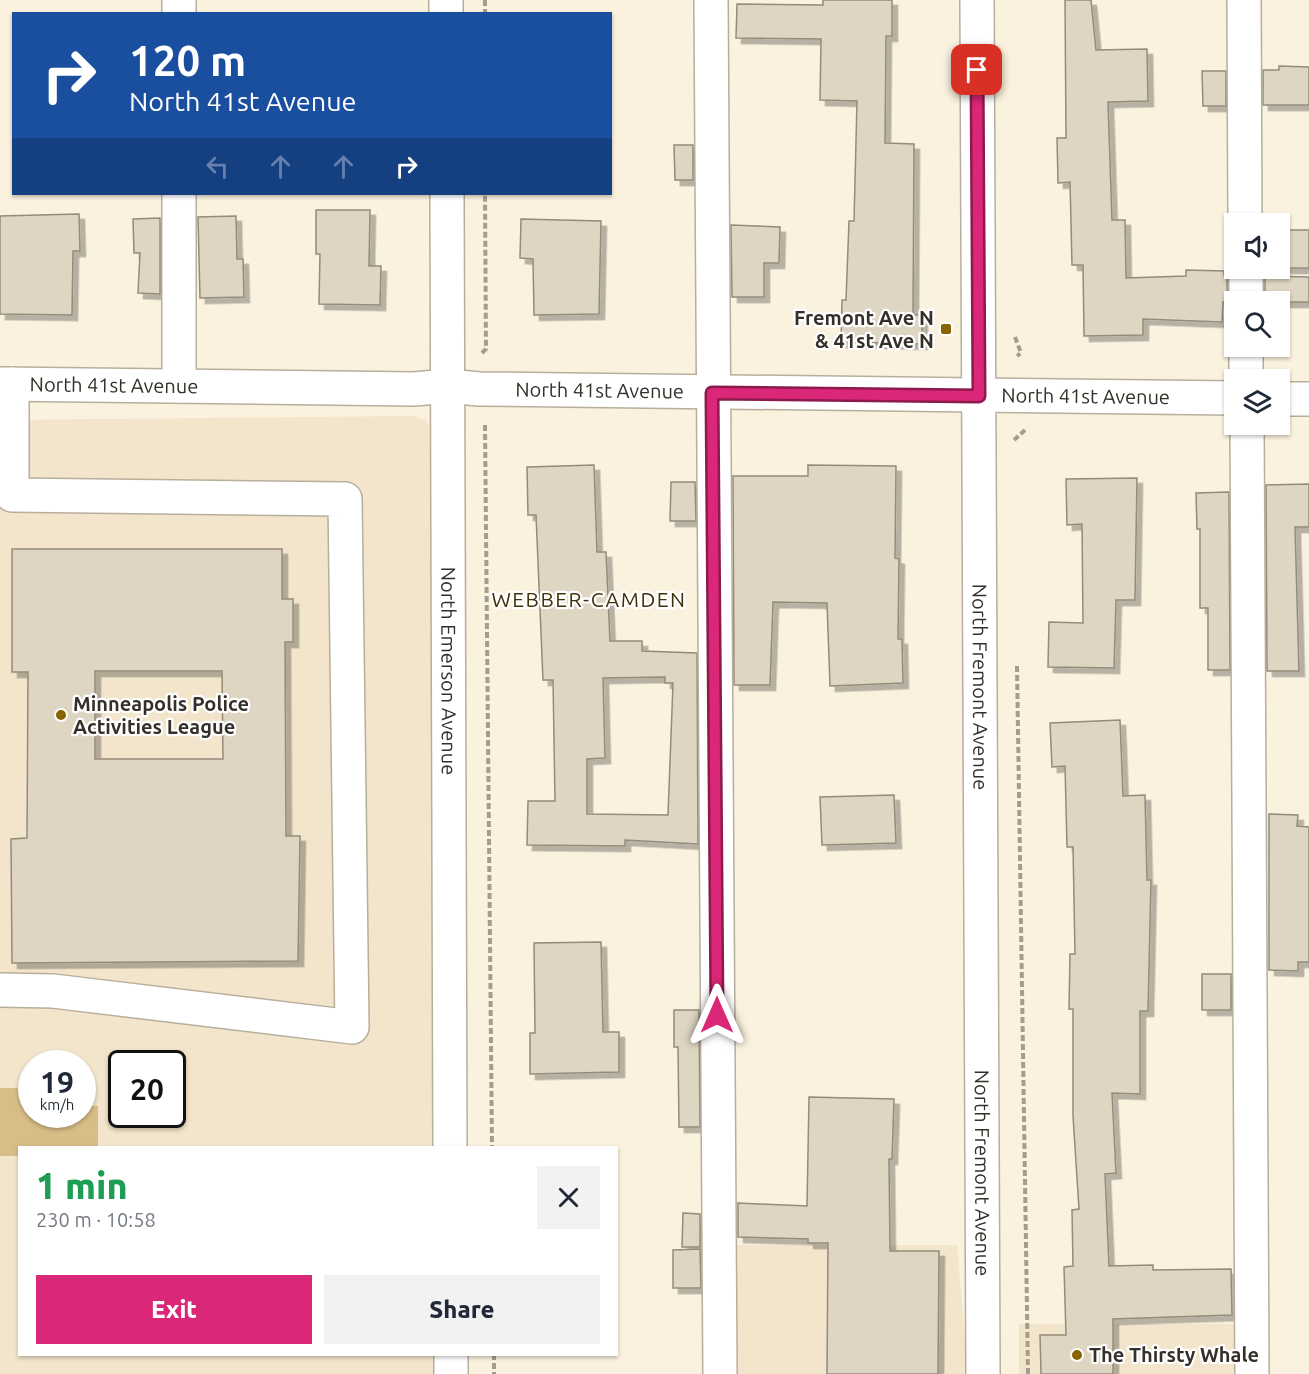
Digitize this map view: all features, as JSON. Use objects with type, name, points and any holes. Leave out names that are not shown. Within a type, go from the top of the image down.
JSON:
[{"type":"street","points":[[711,0],[720,1374]]},
{"type":"street","name":"North Fremont Avenue","points":[[976,0],[983,1374]]},
{"type":"street","points":[[1244,0],[1245,213]]},
{"type":"street","points":[[179,195],[179,386]]},
{"type":"street","name":"North Emerson Avenue","points":[[447,195],[450,1146]]},
{"type":"street","points":[[0,990],[53,991],[352,1027],[345,499],[12,495],[6,384]]},
{"type":"street","name":"North 41st Avenue","points":[[6,384],[414,389],[448,386],[479,389],[712,393],[1224,399]]},
{"type":"street","points":[[1290,399],[1309,399]]},
{"type":"street","points":[[1247,435],[1252,1374]]},
{"type":"street","points":[[451,1356],[451,1374]]},
{"type":"path","points":[[477,357],[486,349],[485,195]]},
{"type":"path","points":[[481,419],[487,427],[492,1146]]},
{"type":"path","points":[[1014,450],[1014,438],[1025,433],[1024,426]]},
{"type":"path","points":[[1017,663],[1028,1374]]},
{"type":"path","points":[[494,1356],[494,1374]]},
{"type":"shaded area","points":[[413,416],[426,420],[433,434],[434,1146],[18,1146],[18,1356],[434,1356],[434,1374],[0,1374],[0,420]]},
{"type":"shaded area","points":[[0,1088],[18,1088],[18,1128],[96,1128],[96,1106],[98,1106],[98,1146],[18,1146],[18,1156],[0,1156]]},
{"type":"shaded area","points":[[730,1245],[957,1245],[968,1374],[731,1374]]},
{"type":"shaded area","points":[[1019,1324],[1256,1324],[1256,1374],[1019,1374]]},
{"type":"building","points":[[823,0],[892,0],[892,36],[886,36],[885,143],[914,144],[913,315],[922,315],[922,344],[841,342],[842,300],[846,300],[849,221],[854,221],[857,101],[820,100],[821,39],[736,38],[737,4],[823,5]]},
{"type":"building","points":[[1065,0],[1091,0],[1096,50],[1147,49],[1148,101],[1108,102],[1112,220],[1125,220],[1126,278],[1186,276],[1186,270],[1224,271],[1227,291],[1224,291],[1222,322],[1143,319],[1143,335],[1084,336],[1083,265],[1072,265],[1070,182],[1058,183],[1057,138],[1066,138]]},
{"type":"building","points":[[1279,66],[1309,67],[1309,105],[1263,105],[1263,70],[1279,70]]},
{"type":"building","points":[[1202,71],[1226,71],[1226,106],[1203,106]]},
{"type":"building","points":[[674,145],[693,145],[693,180],[675,180]]},
{"type":"building","points":[[316,210],[370,210],[369,266],[381,266],[380,305],[319,304],[320,254],[316,254]]},
{"type":"building","points":[[79,214],[80,251],[73,251],[72,315],[0,314],[0,216]]},
{"type":"building","points":[[236,216],[237,259],[243,259],[244,297],[200,298],[198,217]]},
{"type":"building","points":[[160,218],[160,294],[138,293],[140,253],[134,253],[133,219]]},
{"type":"building","points":[[521,219],[601,221],[599,314],[534,315],[533,259],[520,258]]},
{"type":"building","points":[[731,225],[780,227],[779,263],[764,263],[764,297],[732,297]]},
{"type":"building","points":[[1290,230],[1309,230],[1309,268],[1290,268]]},
{"type":"building","points":[[1309,277],[1309,302],[1290,302],[1290,291],[1265,291],[1265,279]]},
{"type":"building","points":[[594,465],[597,552],[606,552],[610,641],[642,641],[642,651],[697,653],[698,844],[625,840],[625,846],[527,845],[528,801],[555,801],[553,680],[543,680],[536,515],[528,515],[527,467]],"holes":[[[665,677],[665,683],[673,683],[668,815],[587,814],[587,759],[605,758],[603,678]]]},
{"type":"building","points":[[808,465],[896,466],[895,558],[899,559],[898,639],[902,639],[903,683],[830,686],[827,603],[773,602],[770,685],[734,685],[733,476],[808,476]]},
{"type":"building","points":[[1137,478],[1135,600],[1116,600],[1114,668],[1048,667],[1049,622],[1083,623],[1082,524],[1067,525],[1066,479]]},
{"type":"building","points":[[671,482],[695,482],[696,521],[670,521]]},
{"type":"building","points":[[1309,484],[1309,527],[1295,527],[1299,671],[1267,671],[1266,485]]},
{"type":"building","points":[[1229,492],[1230,670],[1208,670],[1208,608],[1200,608],[1200,529],[1197,529],[1196,493]]},
{"type":"building","name":"Minneapolis Police Activities League","points":[[12,549],[282,549],[282,599],[293,599],[293,642],[285,642],[286,836],[300,836],[298,961],[12,963],[11,839],[27,838],[28,672],[12,672]],"holes":[[[95,671],[222,671],[223,759],[95,759]]]},
{"type":"building","points":[[1120,720],[1123,796],[1145,795],[1147,880],[1151,880],[1148,1011],[1140,1011],[1140,1094],[1112,1093],[1116,1173],[1105,1174],[1109,1266],[1153,1265],[1153,1270],[1231,1269],[1232,1315],[1113,1319],[1113,1374],[1041,1374],[1040,1335],[1066,1335],[1064,1267],[1073,1266],[1072,1210],[1079,1209],[1073,1116],[1073,1009],[1069,1009],[1070,954],[1075,954],[1073,847],[1067,847],[1065,766],[1052,767],[1050,723]]},
{"type":"building","points":[[894,795],[896,843],[822,845],[820,797]]},
{"type":"building","points":[[1269,814],[1298,815],[1297,826],[1309,827],[1309,962],[1298,962],[1298,971],[1269,970]]},
{"type":"building","points":[[601,942],[603,1032],[619,1032],[619,1072],[530,1074],[530,1033],[535,1033],[534,943]]},
{"type":"building","points":[[1202,974],[1231,974],[1231,1010],[1202,1010]]},
{"type":"building","points":[[674,1010],[699,1010],[700,1127],[679,1127],[678,1047],[674,1047]]},
{"type":"building","points":[[809,1097],[894,1099],[892,1159],[889,1159],[890,1251],[939,1251],[938,1374],[827,1374],[828,1243],[808,1243],[808,1239],[738,1237],[738,1203],[807,1206]]},
{"type":"building","points":[[683,1213],[700,1214],[700,1247],[682,1247]]},
{"type":"building","points":[[700,1249],[701,1288],[673,1288],[673,1250]]},
{"type":"place","name":"Fremont Ave N & 41st Ave N","points":[[946,329]]},
{"type":"place","name":"Minneapolis Police Activities League","points":[[61,715]]},
{"type":"place","name":"The Thirsty Whale","points":[[1077,1355]]},
{"type":"district","name":"WEBBER-CAMDEN","points":[[589,600]]},
{"type":"route","points":[[717,1015],[712,393],[979,396],[977,70]]}]
